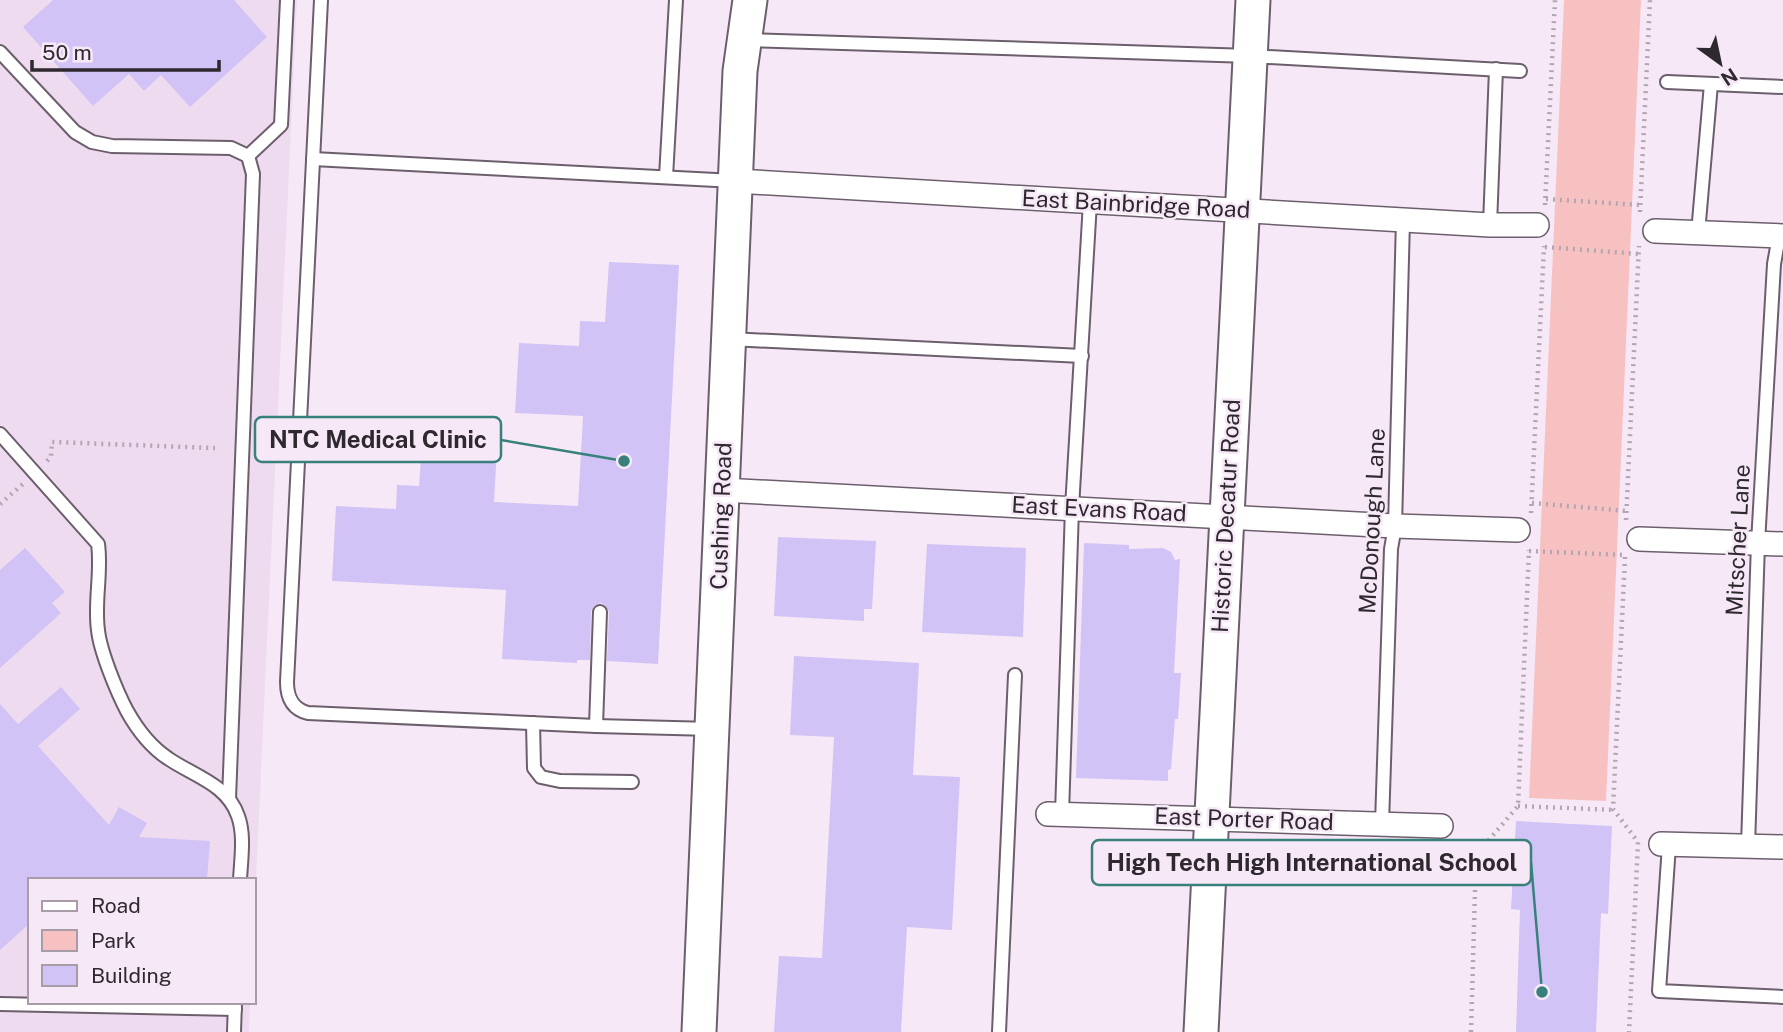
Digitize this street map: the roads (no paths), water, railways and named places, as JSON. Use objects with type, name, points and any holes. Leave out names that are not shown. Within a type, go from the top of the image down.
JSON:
[{"type":"street","name":"Cushing Road","points":[[699,1032],[743,39],[750,0]]},
{"type":"street","name":"Historic Decatur Road","points":[[1201,1032],[1241,211],[1254,0]]},
{"type":"street","name":"East Bainbridge Road","points":[[736,181],[1490,225],[1540,236]]},
{"type":"street","points":[[1655,231],[1781,236]]},
{"type":"street","name":"East Evans Road","points":[[722,490],[1395,526],[1518,530]]},
{"type":"street","points":[[1632,547],[1783,544]]},
{"type":"street","name":"East Porter Road","points":[[1055,814],[1441,826]]},
{"type":"street","points":[[1665,845],[1783,848]]},
{"type":"lane","points":[[248,156],[281,125],[287,0]]},
{"type":"lane","points":[[321,0],[288,698],[297,708],[308,713],[712,729]]},
{"type":"lane","points":[[666,177],[676,0]]},
{"type":"lane","points":[[743,39],[1250,56],[1520,71]]},
{"type":"lane","points":[[0,52],[75,132],[92,142],[113,146],[231,148],[248,156],[253,174],[229,799]]},
{"type":"lane","points":[[1490,225],[1496,69]]},
{"type":"lane","points":[[1667,82],[1783,87]]},
{"type":"lane","points":[[1698,233],[1711,84]]},
{"type":"lane","points":[[313,159],[736,181]]},
{"type":"lane","points":[[1055,814],[1090,202]]},
{"type":"lane","name":"McDonough Lane","points":[[1382,824],[1391,549],[1395,526],[1403,220]]},
{"type":"lane","name":"Mitscher Lane","points":[[1748,846],[1758,543],[1774,264],[1781,236]]},
{"type":"lane","points":[[729,339],[1082,356]]},
{"type":"lane","points":[[0,434],[98,544],[97,629],[123,702],[135,724],[164,755],[212,782],[229,799],[238,815],[242,833],[240,878]]},
{"type":"lane","points":[[596,726],[600,612]]},
{"type":"lane","points":[[999,1032],[1016,675]]},
{"type":"lane","points":[[533,723],[534,768],[541,778],[560,781],[632,782]]},
{"type":"lane","points":[[1665,845],[1658,991],[1783,997]]},
{"type":"lane","points":[[0,1004],[28,1003]]},
{"type":"lane","points":[[134,1004],[235,1005],[234,1032]]},
{"type":"place","name":"NTC Medical Clinic","points":[[624,461]]},
{"type":"place","name":"High Tech High International School","points":[[1542,992]]}]
